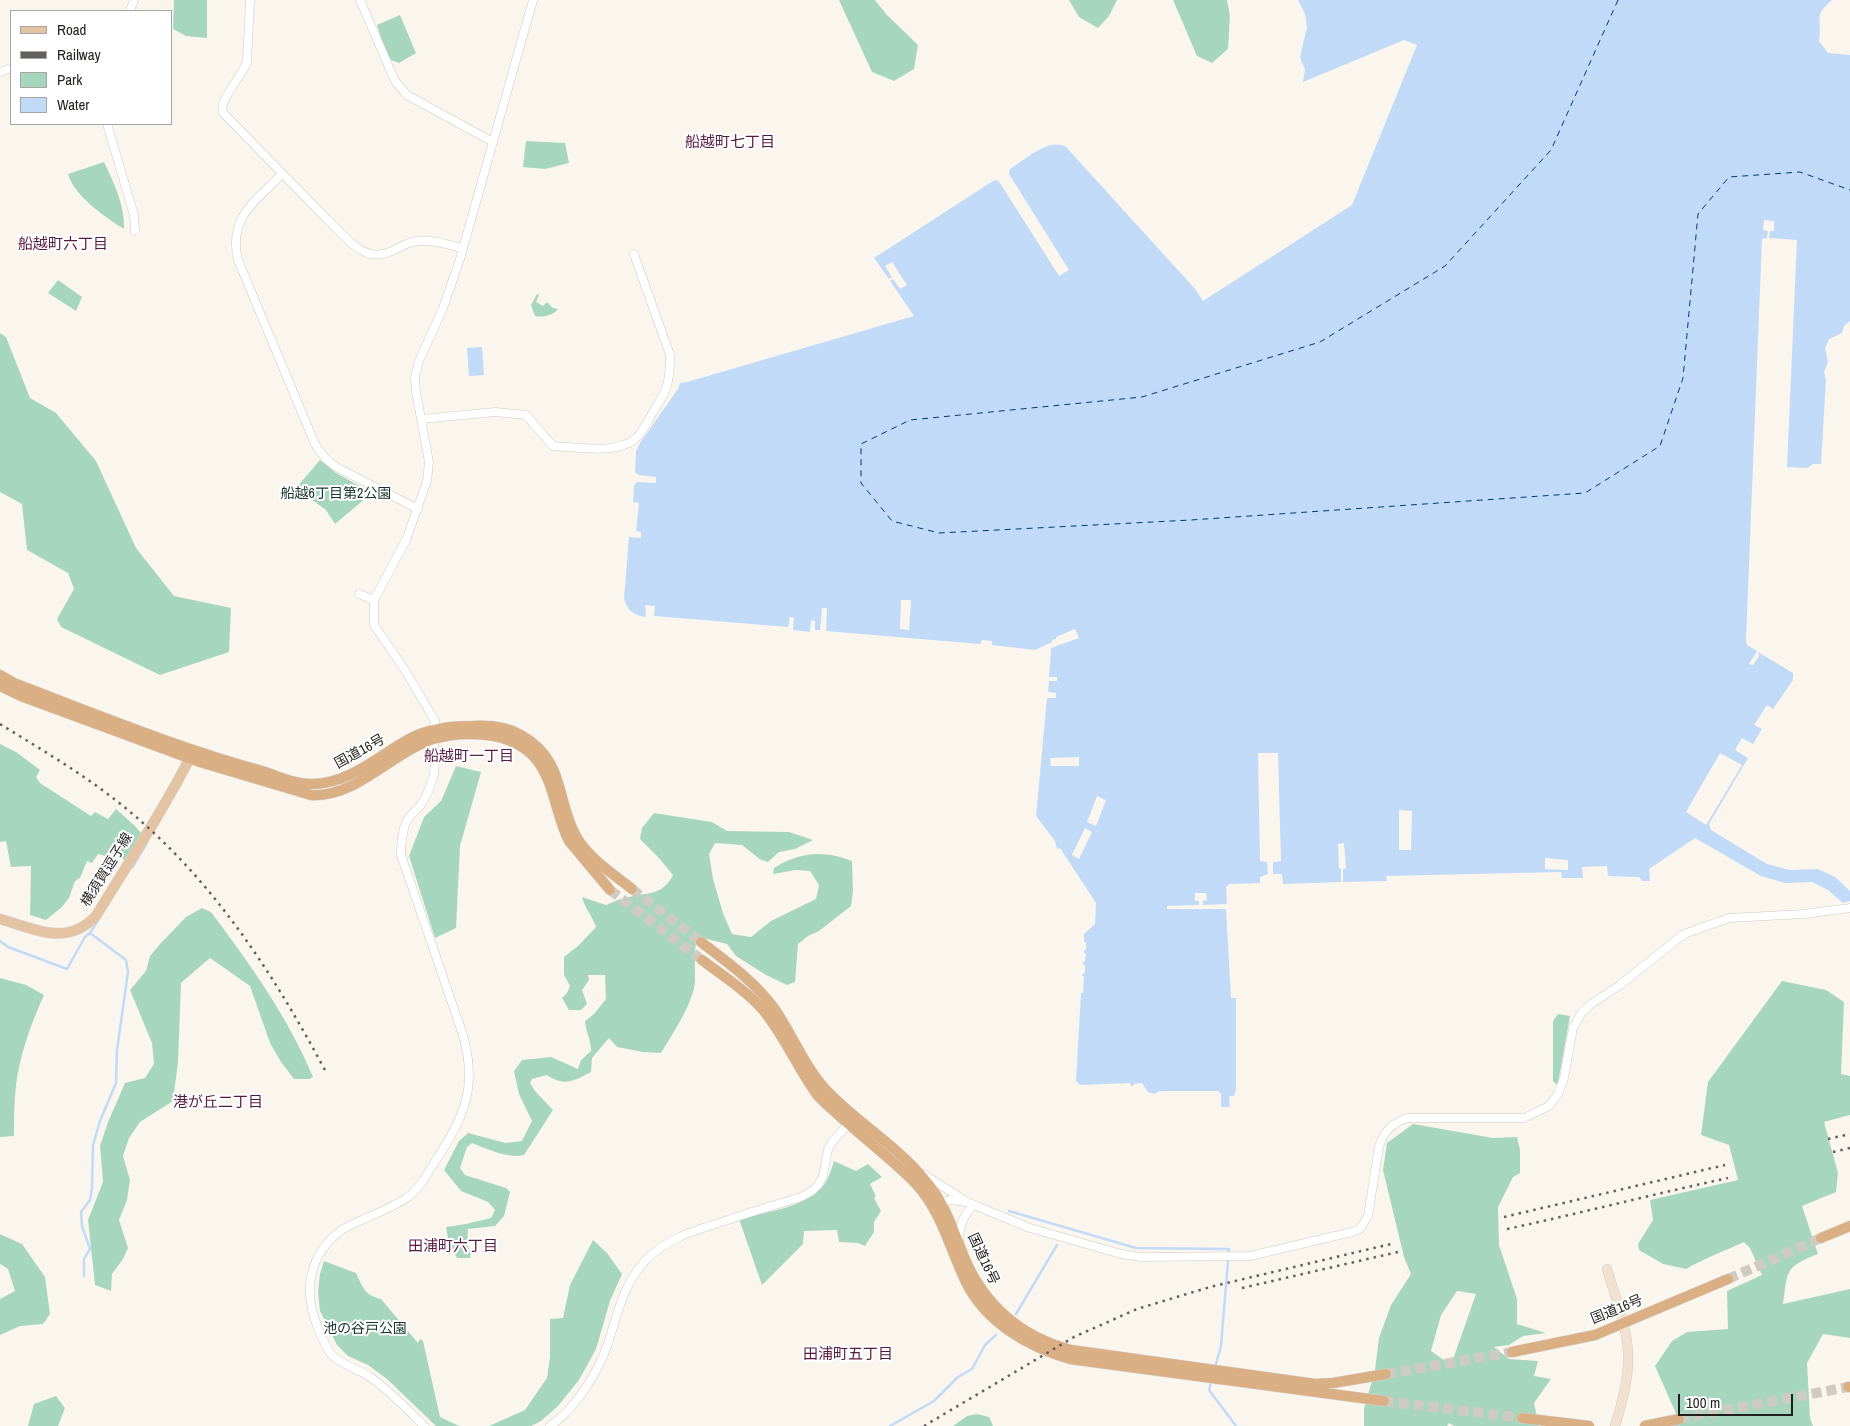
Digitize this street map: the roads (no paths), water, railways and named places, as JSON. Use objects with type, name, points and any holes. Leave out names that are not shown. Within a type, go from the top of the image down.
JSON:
[{"type":"highway","name":"国道16号","points":[[0,675],[16,684],[191,754]]},
{"type":"highway","name":"国道16号","points":[[0,686],[21,696],[191,754],[312,784],[338,780],[352,774],[413,738],[433,734],[456,726],[498,727],[516,732],[536,745],[554,770],[577,837],[592,856],[632,889]]},
{"type":"highway","name":"国道16号","points":[[433,734],[447,736],[481,734],[495,736],[516,743],[529,752],[539,763],[545,774],[564,832],[569,841],[610,890]]},
{"type":"highway","name":"国道16号","points":[[701,942],[744,975],[772,1006],[791,1034],[811,1070],[826,1090],[852,1120],[936,1204],[947,1212],[974,1280],[985,1295],[1014,1324],[1040,1339],[1071,1350],[1206,1373]]},
{"type":"highway","name":"国道16号","points":[[702,960],[756,1002],[818,1096],[913,1167],[926,1180],[967,1284],[977,1300],[1003,1326],[1020,1338],[1039,1348],[1070,1359],[1206,1373],[1325,1384],[1386,1374]]},
{"type":"highway","points":[[728,979],[736,969]]},
{"type":"highway","points":[[1821,1238],[1850,1226]]},
{"type":"highway","name":"国道16号","points":[[1512,1352],[1580,1339],[1622,1324],[1728,1279]]},
{"type":"highway","name":"国道16号","points":[[1217,1374],[1384,1401]]},
{"type":"highway","points":[[1522,1418],[1589,1426]]},
{"type":"highway","points":[[1645,1426],[1679,1420]]},
{"type":"main road","name":"横須賀逗子線","points":[[0,919],[62,934],[80,929],[89,923],[96,916],[153,823],[186,767],[191,754]]},
{"type":"main road","points":[[1607,1270],[1622,1324],[1628,1364],[1620,1410],[1615,1426]]},
{"type":"street","points":[[250,0],[247,62],[244,72],[224,100],[221,108],[223,113],[282,174],[364,252],[380,255],[416,241],[437,242],[463,248]]},
{"type":"street","points":[[360,0],[400,89],[407,95],[493,142]]},
{"type":"street","points":[[424,1426],[380,1384],[332,1354],[322,1338],[312,1313],[310,1289],[314,1266],[319,1254],[333,1236],[343,1228],[407,1197],[420,1184],[455,1129],[466,1102],[469,1070],[466,1046],[401,854],[403,834],[407,820],[422,804],[434,775],[435,746],[433,734],[435,721],[374,625],[374,600],[406,540],[427,481],[429,462],[415,377],[419,361],[443,308],[463,248],[532,0]]},
{"type":"street","points":[[107,125],[134,215],[135,231]]},
{"type":"street","points":[[282,174],[242,215],[235,240],[238,260],[321,455],[336,467],[418,509]]},
{"type":"street","points":[[421,419],[495,412],[526,415],[554,446],[603,449],[623,445],[636,438],[665,393],[669,382],[670,355],[634,254]]},
{"type":"street","points":[[359,594],[374,600]]},
{"type":"street","points":[[936,1204],[950,1200],[970,1204],[1030,1228],[1121,1254],[1141,1257],[1250,1256],[1352,1232],[1360,1229],[1368,1216],[1379,1147],[1385,1132],[1396,1122],[1406,1118],[1524,1118],[1549,1106],[1558,1094],[1564,1078],[1573,1028],[1582,1012],[1620,985],[1684,934],[1728,918],[1804,914],[1849,908]]},
{"type":"street","points":[[550,1426],[569,1409],[594,1374],[604,1354],[623,1294],[631,1278],[644,1262],[658,1250],[682,1235],[801,1197],[812,1191],[823,1176],[828,1150],[832,1142],[852,1120]]},
{"type":"street","points":[[913,1167],[970,1204]]},
{"type":"street","points":[[959,1240],[959,1229],[970,1204]]},
{"type":"water","points":[[1298,0],[1832,0],[1820,14],[1819,41],[1828,53],[1850,55],[1850,321],[1844,326],[1842,333],[1829,339],[1825,348],[1828,362],[1824,372],[1826,380],[1821,464],[1813,464],[1807,468],[1787,467],[1797,240],[1769,238],[1770,231],[1774,231],[1774,221],[1764,220],[1763,230],[1768,231],[1767,238],[1762,239],[1746,640],[1747,645],[1757,651],[1749,664],[1753,665],[1759,656],[1758,652],[1793,673],[1793,680],[1773,709],[1767,705],[1754,725],[1762,729],[1753,744],[1742,738],[1735,750],[1748,758],[1709,824],[1711,830],[1767,864],[1790,870],[1818,869],[1835,877],[1850,891],[1850,901],[1843,903],[1828,890],[1812,882],[1785,883],[1761,876],[1695,838],[1649,869],[1650,881],[1642,881],[1639,877],[1608,876],[1607,866],[1582,867],[1583,878],[1562,878],[1561,872],[1386,876],[1387,881],[1343,882],[1343,869],[1346,868],[1344,843],[1338,844],[1341,882],[1283,884],[1282,874],[1273,874],[1273,862],[1281,861],[1278,753],[1258,753],[1260,861],[1267,862],[1268,874],[1260,877],[1260,883],[1230,884],[1226,887],[1227,904],[1203,905],[1203,901],[1207,900],[1206,893],[1195,893],[1195,901],[1199,901],[1199,905],[1167,906],[1167,909],[1226,909],[1231,998],[1236,998],[1236,1090],[1234,1096],[1229,1096],[1230,1107],[1221,1107],[1221,1094],[1218,1091],[1160,1091],[1154,1094],[1148,1092],[1142,1083],[1134,1084],[1133,1086],[1130,1083],[1080,1085],[1076,1081],[1081,993],[1083,993],[1084,976],[1082,976],[1085,973],[1083,962],[1085,961],[1086,954],[1084,950],[1086,950],[1086,942],[1084,942],[1084,934],[1095,924],[1096,903],[1060,848],[1057,849],[1055,841],[1036,816],[1047,698],[1056,698],[1056,693],[1048,692],[1049,681],[1057,681],[1057,677],[1049,677],[1051,648],[1079,638],[1075,629],[1056,637],[1052,642],[1035,650],[992,645],[992,641],[982,640],[980,644],[826,631],[827,608],[822,608],[820,630],[815,630],[815,621],[811,620],[810,632],[793,630],[794,618],[790,617],[788,627],[654,616],[655,606],[645,605],[646,617],[632,612],[627,607],[624,599],[629,537],[641,538],[641,532],[636,531],[639,503],[633,502],[634,485],[637,482],[656,483],[656,477],[639,475],[635,472],[636,451],[678,389],[680,383],[914,316],[890,281],[893,279],[900,289],[907,285],[892,262],[885,266],[892,277],[889,279],[874,258],[993,181],[997,180],[1000,183],[1059,276],[1069,270],[1009,174],[1010,169],[1037,151],[1052,145],[1066,147],[1196,290],[1203,301],[1352,205],[1417,45],[1404,40],[1303,82],[1305,70],[1300,57],[1307,27],[1305,14]],"holes":[[[901,600],[911,600],[909,630],[900,629]],[[1720,753],[1742,765],[1706,825],[1686,812]],[[1079,757],[1079,766],[1051,766],[1050,758]],[[1097,796],[1106,800],[1096,826],[1087,822]],[[1399,810],[1412,811],[1411,850],[1399,850]],[[1085,828],[1092,832],[1079,859],[1072,855]],[[1545,858],[1568,860],[1568,870],[1545,869]]]},
{"type":"water","points":[[482,347],[484,375],[469,376],[467,348]]},
{"type":"waterway","points":[[132,868],[147,843]]},
{"type":"waterway","points":[[0,941],[8,947],[67,969],[85,937],[99,919]]},
{"type":"waterway","points":[[84,1276],[84,1259],[90,1249],[82,1226],[81,1212],[90,1200],[92,1189],[93,1145],[100,1121],[116,1083],[117,1050],[128,972],[126,960],[90,933]]},
{"type":"waterway","points":[[1009,1211],[1136,1248],[1229,1249],[1221,1346],[1215,1367]]},
{"type":"waterway","points":[[1016,1314],[1057,1245]]},
{"type":"waterway","points":[[890,1426],[934,1401],[958,1377],[972,1369],[985,1345],[996,1335]]},
{"type":"waterway","points":[[1211,1382],[1209,1390],[1236,1426]]},
{"type":"tunnel","points":[[632,889],[701,942]]},
{"type":"tunnel","points":[[610,890],[702,960]]},
{"type":"tunnel","points":[[1728,1279],[1821,1238]]},
{"type":"tunnel","points":[[1386,1374],[1512,1352]]},
{"type":"tunnel","points":[[1679,1419],[1848,1387]]},
{"type":"tunnel","points":[[1384,1401],[1522,1418]]},
{"type":"railway","points":[[0,724],[63,763],[109,795],[155,834],[185,864],[213,896],[263,964],[327,1074]]},
{"type":"railway","points":[[1828,1139],[1850,1134]]},
{"type":"railway","points":[[1833,1152],[1850,1148]]},
{"type":"railway","points":[[1504,1217],[1725,1165]]},
{"type":"railway","points":[[1507,1229],[1728,1178]]},
{"type":"railway","points":[[924,1426],[1074,1337],[1137,1309],[1210,1287],[1395,1243]]},
{"type":"railway","points":[[1242,1288],[1398,1252]]},
{"type":"district","name":"船越町七丁目","points":[[730,143]]},
{"type":"district","name":"船越町六丁目","points":[[63,245]]},
{"type":"district","name":"船越町一丁目","points":[[469,757]]},
{"type":"district","name":"港が丘二丁目","points":[[218,1103]]},
{"type":"district","name":"田浦町六丁目","points":[[453,1247]]},
{"type":"district","name":"田浦町五丁目","points":[[848,1355]]},
{"type":"park label","name":"船越6丁目第2公園","points":[[336,494]]},
{"type":"park label","name":"池の谷戸公園","points":[[365,1329]]}]
